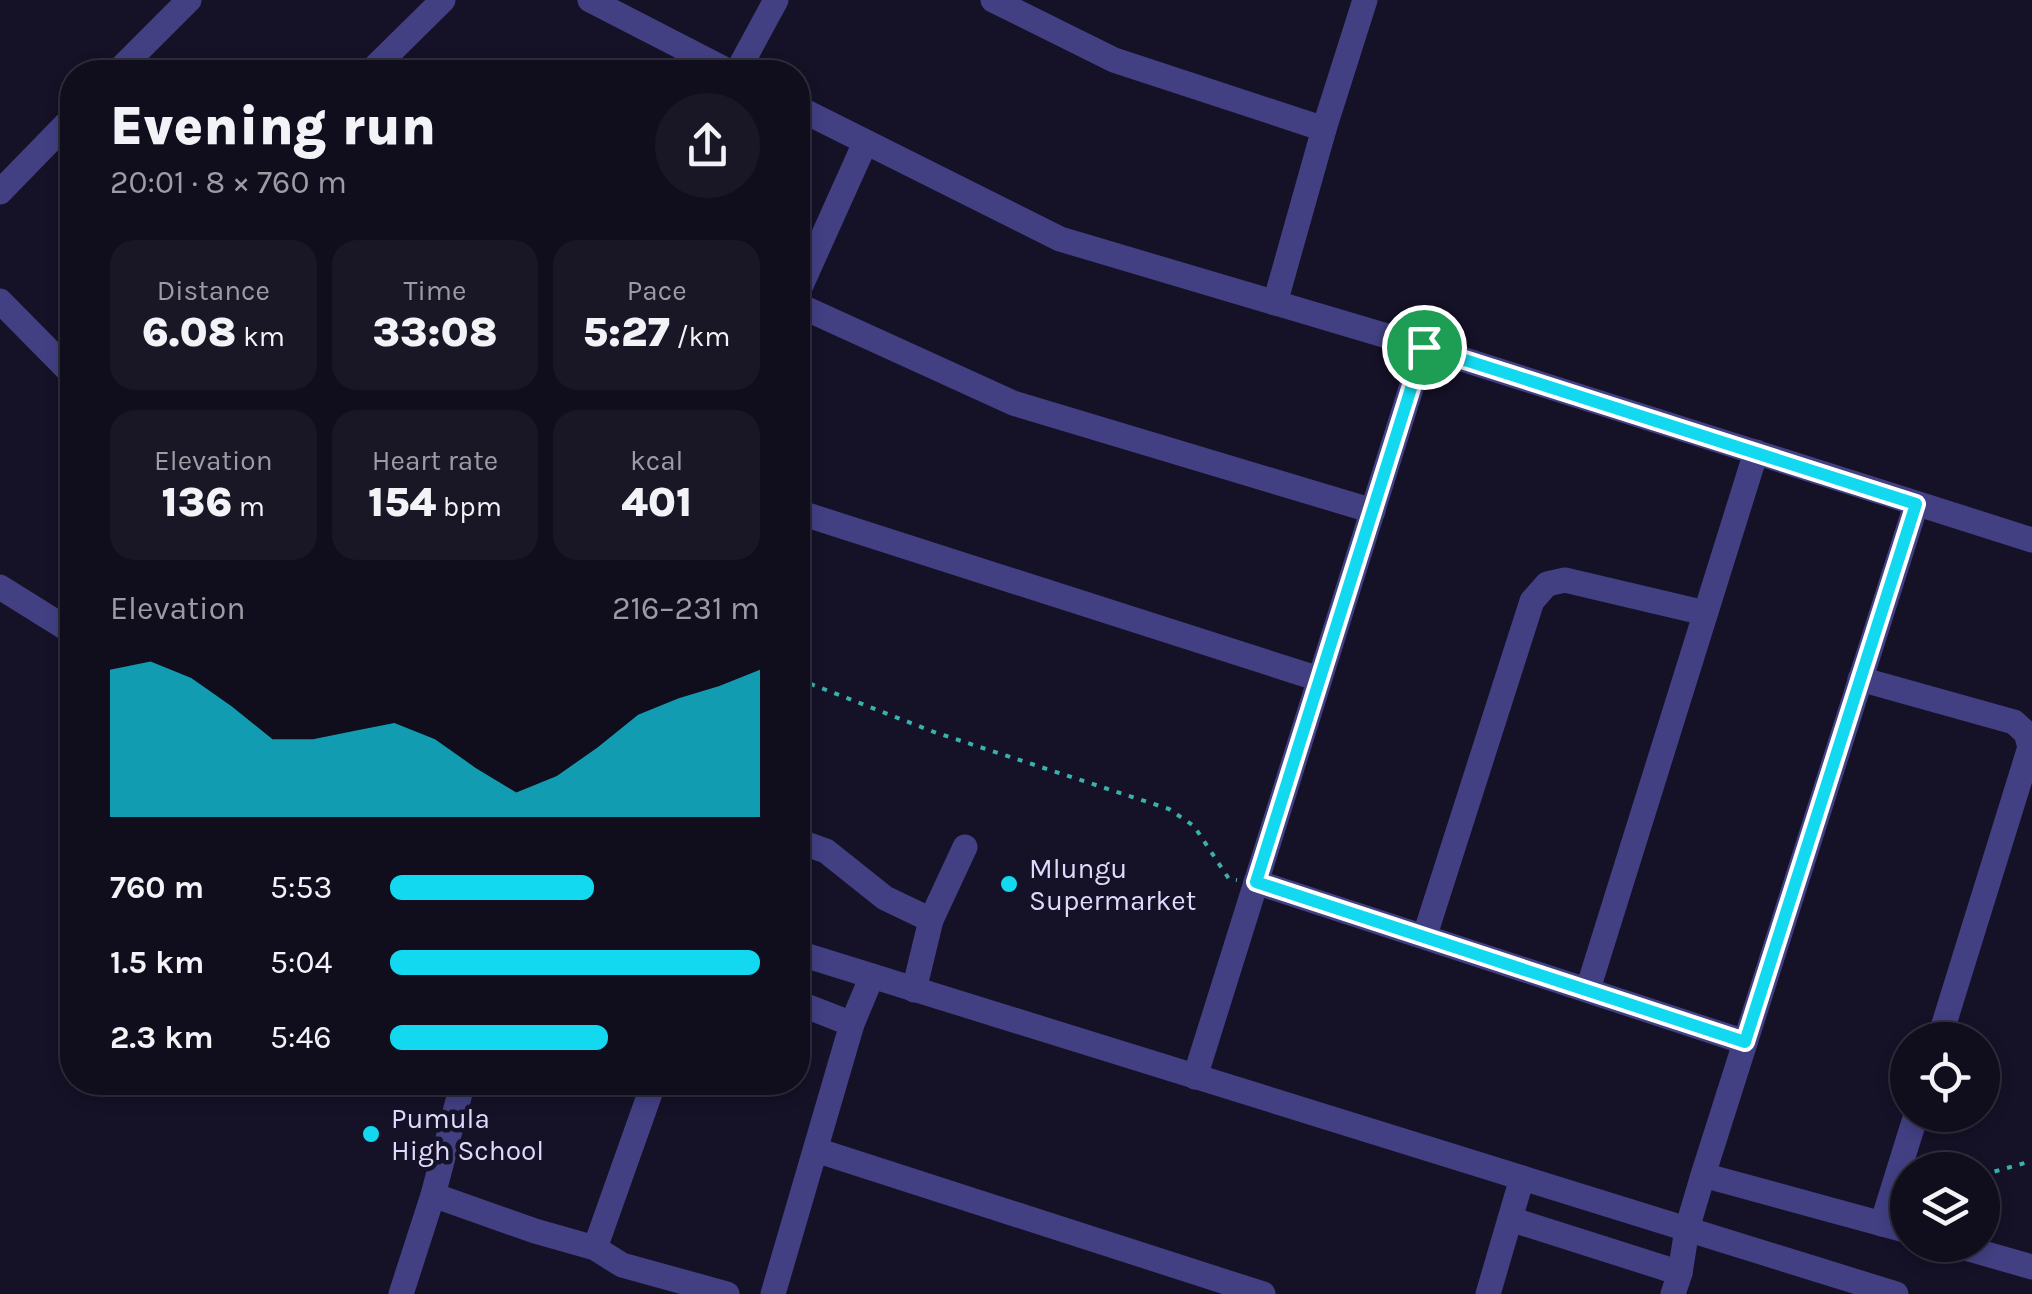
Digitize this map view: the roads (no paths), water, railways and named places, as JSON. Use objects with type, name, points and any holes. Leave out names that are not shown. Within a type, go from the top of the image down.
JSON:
[{"type":"street","points":[[129,60],[188,0]]},
{"type":"street","points":[[382,60],[442,0]]},
{"type":"street","points":[[590,0],[710,60]]},
{"type":"street","points":[[741,60],[776,0]]},
{"type":"street","points":[[993,0],[1114,60],[1324,129]]},
{"type":"street","points":[[1274,303],[1364,0]]},
{"type":"street","points":[[810,114],[1060,239],[1424,347],[2032,540]]},
{"type":"street","points":[[0,192],[60,130]]},
{"type":"street","points":[[810,265],[865,142]]},
{"type":"street","points":[[0,301],[60,359]]},
{"type":"street","points":[[810,310],[1013,403],[1372,512]]},
{"type":"street","points":[[1195,1077],[1424,347]]},
{"type":"street","points":[[1588,989],[1756,452]]},
{"type":"street","points":[[1510,1219],[1677,1283],[1703,1175],[1916,504]]},
{"type":"street","points":[[810,516],[1320,680]]},
{"type":"street","points":[[1426,935],[1532,601],[1547,584],[1565,580],[1705,613]]},
{"type":"street","points":[[0,587],[60,625]]},
{"type":"street","points":[[1860,679],[2014,722],[2026,733],[2030,747],[1945,1022]]},
{"type":"street","points":[[810,845],[826,851],[885,898],[930,920]]},
{"type":"street","points":[[914,990],[930,920],[965,847]]},
{"type":"street","points":[[1256,882],[1745,1042]]},
{"type":"street","points":[[810,957],[1687,1229],[1852,1287],[1896,1294]]},
{"type":"street","points":[[773,1294],[852,1024],[872,976]]},
{"type":"street","points":[[810,1008],[852,1024]]},
{"type":"street","points":[[402,1294],[460,1095]]},
{"type":"street","points":[[595,1248],[649,1095]]},
{"type":"street","points":[[1882,1224],[1911,1132]]},
{"type":"street","points":[[816,1150],[1263,1294]]},
{"type":"street","points":[[1703,1175],[1890,1226]]},
{"type":"street","points":[[1488,1294],[1522,1178]]},
{"type":"street","points":[[433,1195],[595,1248],[622,1265],[727,1294]]},
{"type":"street","points":[[2000,1258],[2032,1268]]},
{"type":"place","name":"Mlungu Supermarket","points":[[1009,884]]},
{"type":"place","name":"Pumula High School","points":[[371,1134]]}]
